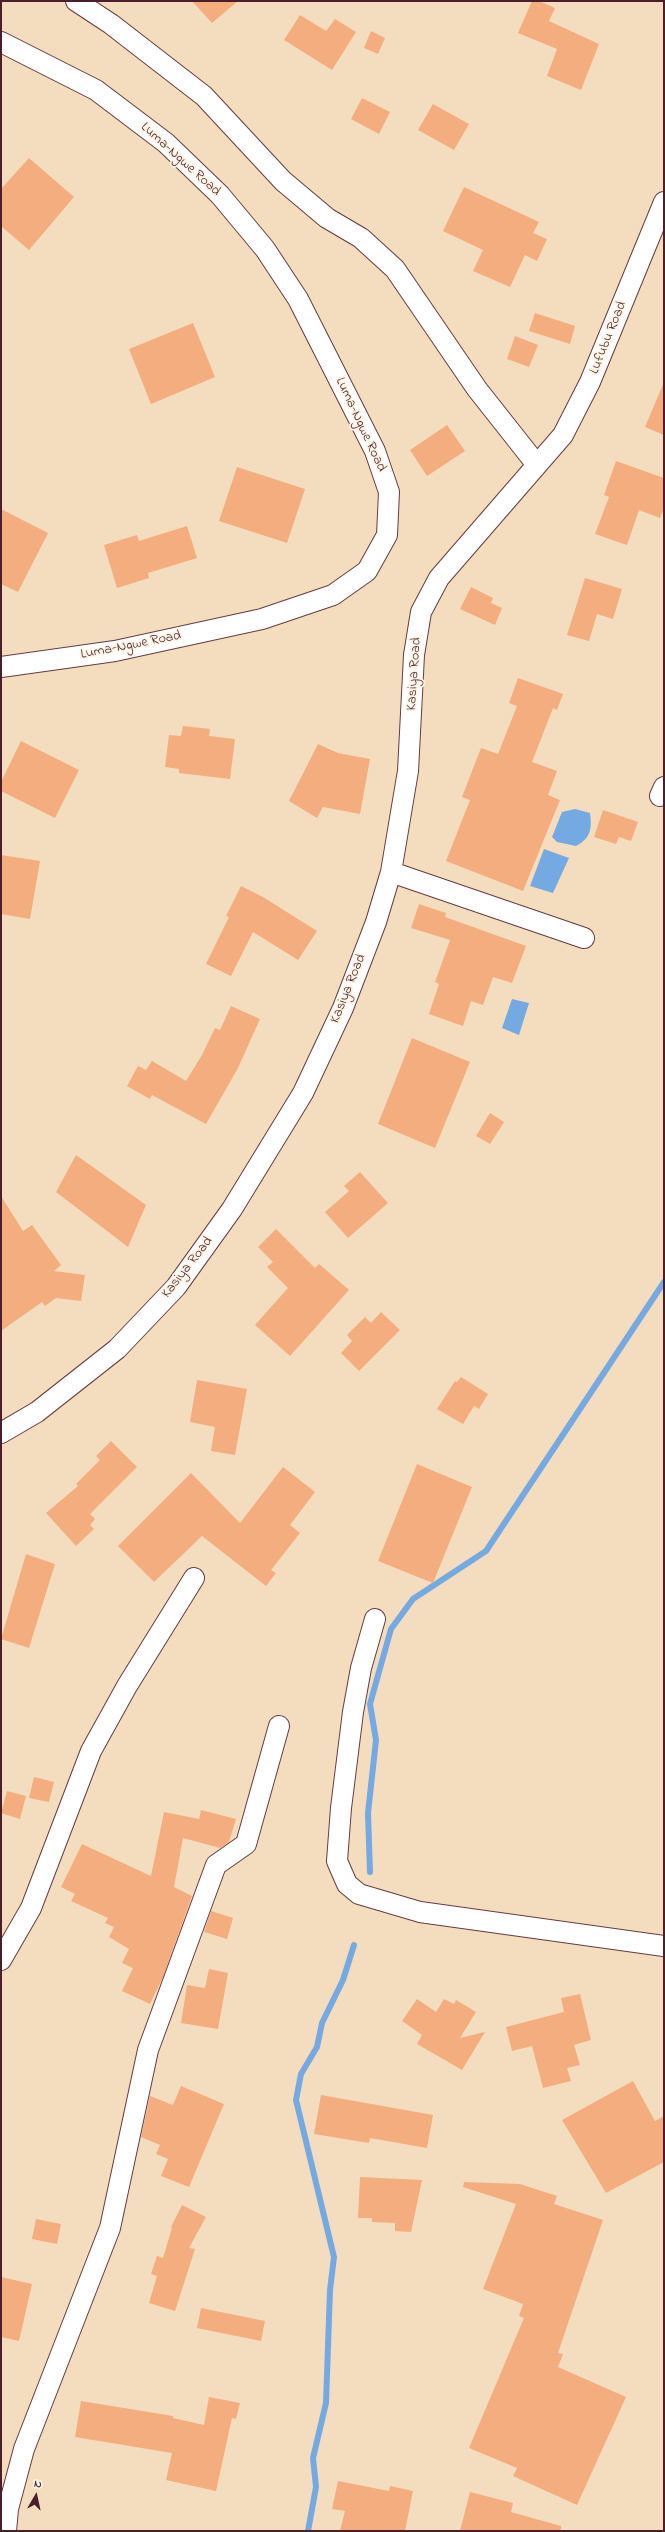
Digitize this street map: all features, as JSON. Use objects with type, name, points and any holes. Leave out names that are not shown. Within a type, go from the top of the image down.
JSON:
[{"type":"street","points":[[76,1],[117,29],[204,96],[283,181],[327,218],[361,238],[395,269],[477,389],[537,465]]},
{"type":"street","name":"Luma-Ngwe Road","points":[[1,42],[96,90],[166,143],[220,195],[264,249],[298,299],[375,451],[389,492],[387,535],[367,571],[333,595],[262,619],[115,651],[1,667]]},
{"type":"street","name":"Lufubu Road","points":[[537,465],[563,435],[590,382],[664,202]]},
{"type":"street","name":"Kasiya Road","points":[[1,1433],[37,1412],[117,1349],[176,1287],[232,1209],[303,1093],[340,1015],[376,922],[391,872],[408,771],[414,654],[421,612],[439,578],[537,465]]},
{"type":"street","points":[[391,872],[584,938]]},
{"type":"street","points":[[1,1960],[31,1908],[91,1751],[127,1686],[194,1578]]},
{"type":"street","points":[[375,1619],[356,1690],[341,1808],[337,1860],[348,1884],[358,1894],[420,1912],[664,1946]]},
{"type":"street","points":[[6,2531],[8,2509],[24,2449],[110,2228],[148,2050],[216,1866],[246,1844],[279,1726]]},
{"type":"water","points":[[575,809],[590,813],[591,824],[588,836],[576,846],[557,842],[552,837],[562,812]]},
{"type":"water","points":[[544,849],[569,858],[553,893],[530,886]]},
{"type":"water","points":[[512,999],[529,1003],[519,1035],[502,1028]]},
{"type":"building","points":[[192,1],[238,1],[212,23]]},
{"type":"building","points":[[532,1],[539,1],[555,8],[549,21],[599,44],[581,90],[547,76],[557,49],[518,33]]},
{"type":"building","points":[[300,15],[326,31],[335,19],[356,32],[332,70],[284,40]]},
{"type":"building","points":[[371,31],[385,38],[378,54],[364,48]]},
{"type":"building","points":[[362,98],[390,112],[379,134],[351,119]]},
{"type":"building","points":[[433,104],[469,124],[454,150],[418,130]]},
{"type":"building","points":[[29,158],[74,197],[29,250],[1,226],[1,189]]},
{"type":"building","points":[[464,187],[539,222],[533,233],[547,239],[537,261],[525,255],[510,287],[473,271],[483,250],[443,231]]},
{"type":"building","points":[[535,313],[575,326],[570,344],[529,331]]},
{"type":"building","points":[[193,323],[215,377],[151,404],[129,349]]},
{"type":"building","points":[[515,336],[538,345],[529,367],[507,359]]},
{"type":"building","points":[[664,382],[664,435],[645,427]]},
{"type":"building","points":[[447,425],[465,451],[427,476],[410,450]]},
{"type":"building","points":[[616,461],[664,478],[664,508],[660,518],[639,510],[627,545],[595,534],[609,497],[604,495]]},
{"type":"building","points":[[237,467],[305,489],[287,543],[219,521]]},
{"type":"building","points":[[1,509],[48,533],[18,592],[1,584]]},
{"type":"building","points":[[187,526],[197,558],[148,573],[149,578],[117,588],[104,545],[137,535],[139,541]]},
{"type":"building","points":[[585,578],[622,589],[613,619],[597,614],[589,641],[567,635]]},
{"type":"building","points":[[471,587],[493,598],[491,603],[502,608],[495,625],[460,609]]},
{"type":"building","points":[[518,678],[563,694],[557,710],[553,708],[532,762],[557,771],[548,795],[560,800],[523,891],[446,861],[470,800],[462,797],[481,748],[498,754],[517,706],[509,703]]},
{"type":"building","points":[[183,726],[210,729],[209,736],[235,739],[230,779],[179,773],[179,769],[165,767],[169,735],[181,736]]},
{"type":"building","points":[[21,741],[79,770],[55,818],[1,791],[1,782]]},
{"type":"building","points":[[318,744],[338,753],[370,759],[360,814],[323,807],[317,818],[289,801]]},
{"type":"building","points":[[603,810],[638,822],[631,841],[619,837],[616,844],[594,837]]},
{"type":"building","points":[[1,855],[40,861],[30,919],[1,914]]},
{"type":"building","points":[[241,886],[263,897],[317,931],[298,960],[253,932],[231,976],[206,964],[229,917],[226,916]]},
{"type":"building","points":[[419,904],[446,913],[445,917],[526,946],[512,983],[493,977],[483,1005],[471,1001],[463,1026],[429,1014],[439,984],[435,982],[450,940],[411,928]]},
{"type":"building","points":[[231,1006],[260,1019],[238,1068],[206,1124],[152,1095],[150,1099],[127,1086],[138,1066],[146,1070],[152,1061],[186,1081],[202,1055],[215,1028],[220,1030]]},
{"type":"building","points":[[412,1038],[470,1062],[435,1148],[378,1124]]},
{"type":"building","points":[[490,1113],[504,1122],[490,1144],[476,1136]]},
{"type":"building","points":[[76,1155],[146,1205],[128,1247],[56,1192]]},
{"type":"building","points":[[360,1172],[388,1203],[348,1238],[325,1212],[349,1191],[344,1186]]},
{"type":"building","points":[[1,1196],[23,1231],[32,1225],[61,1265],[54,1271],[85,1275],[81,1301],[56,1298],[45,1306],[42,1302],[1,1331]]},
{"type":"building","points":[[276,1229],[315,1268],[319,1264],[349,1290],[290,1356],[255,1325],[288,1288],[267,1267],[273,1262],[258,1247]]},
{"type":"building","points":[[381,1312],[400,1330],[359,1371],[341,1353],[352,1341],[347,1335],[365,1317],[371,1323]]},
{"type":"building","points":[[461,1377],[488,1394],[479,1409],[474,1406],[463,1424],[437,1409],[455,1381],[457,1382]]},
{"type":"building","points":[[197,1380],[247,1389],[235,1455],[211,1451],[215,1427],[190,1422]]},
{"type":"building","points":[[111,1441],[137,1467],[90,1514],[95,1519],[90,1525],[94,1529],[76,1546],[46,1513],[78,1486],[76,1484],[100,1460],[96,1456]]},
{"type":"building","points":[[417,1464],[472,1487],[433,1583],[378,1561]]},
{"type":"building","points":[[283,1467],[315,1492],[290,1525],[300,1533],[271,1570],[276,1573],[266,1586],[202,1536],[154,1582],[118,1546],[191,1473],[240,1523]]},
{"type":"building","points":[[26,1554],[55,1564],[29,1648],[1,1639]]},
{"type":"building","points":[[34,1777],[54,1782],[49,1802],[29,1798]]},
{"type":"building","points":[[7,1791],[26,1796],[20,1819],[1,1813]]},
{"type":"building","points":[[201,1810],[236,1819],[229,1842],[220,1848],[183,1838],[174,1887],[192,1896],[163,1977],[150,2004],[122,1991],[133,1968],[122,1963],[129,1949],[109,1937],[114,1927],[105,1923],[108,1918],[71,1901],[75,1894],[61,1887],[82,1844],[151,1876],[164,1812],[199,1819]]},
{"type":"building","points":[[211,1911],[233,1918],[227,1939],[204,1932]]},
{"type":"building","points":[[209,1969],[228,1973],[218,2029],[181,2023],[187,1985],[205,1988]]},
{"type":"building","points":[[580,1994],[591,2040],[574,2045],[580,2065],[567,2068],[571,2081],[543,2088],[532,2046],[512,2051],[506,2027],[564,2012],[561,1998]]},
{"type":"building","points":[[417,1999],[436,2012],[444,1999],[454,2004],[456,2000],[476,2012],[460,2038],[485,2032],[462,2070],[417,2044],[422,2035],[402,2021]]},
{"type":"building","points":[[633,2081],[655,2121],[664,2116],[664,2162],[606,2193],[562,2120]]},
{"type":"building","points":[[181,2086],[224,2104],[189,2187],[161,2176],[168,2159],[156,2154],[160,2145],[141,2137],[150,2096],[173,2105]]},
{"type":"building","points":[[321,2095],[433,2115],[427,2148],[370,2138],[369,2143],[314,2134]]},
{"type":"building","points":[[360,2177],[422,2180],[411,2232],[395,2231],[395,2223],[372,2222],[372,2218],[358,2218]]},
{"type":"building","points":[[464,2182],[520,2184],[557,2196],[554,2204],[603,2220],[558,2353],[563,2354],[558,2367],[626,2397],[577,2505],[513,2476],[517,2468],[469,2448],[524,2318],[519,2316],[523,2304],[483,2289],[516,2204],[463,2187]]},
{"type":"building","points":[[182,2205],[206,2217],[189,2248],[195,2249],[175,2311],[149,2303],[157,2276],[151,2274],[157,2256],[163,2258],[172,2228],[171,2227]]},
{"type":"building","points":[[36,2219],[61,2224],[57,2244],[32,2239]]},
{"type":"building","points":[[1,2277],[32,2284],[19,2341],[1,2337]]},
{"type":"building","points":[[201,2308],[265,2321],[261,2341],[197,2328]]},
{"type":"building","points":[[209,2397],[240,2403],[236,2419],[232,2418],[216,2491],[166,2480],[172,2453],[75,2437],[81,2401],[173,2416],[173,2418],[204,2425]]},
{"type":"building","points":[[338,2481],[389,2491],[390,2486],[413,2491],[405,2531],[340,2531],[345,2511],[332,2509]]},
{"type":"building","points":[[470,2492],[513,2503],[511,2512],[561,2526],[561,2531],[460,2531]]},
{"type":"waterway","points":[[370,1872],[368,1813],[376,1740],[370,1704],[391,1629],[413,1599],[486,1551],[664,1282]]},
{"type":"waterway","points":[[308,2531],[316,2487],[313,2458],[326,2403],[330,2290],[334,2257],[296,2100],[301,2074],[317,2047],[322,2023],[343,1980],[354,1945]]}]
